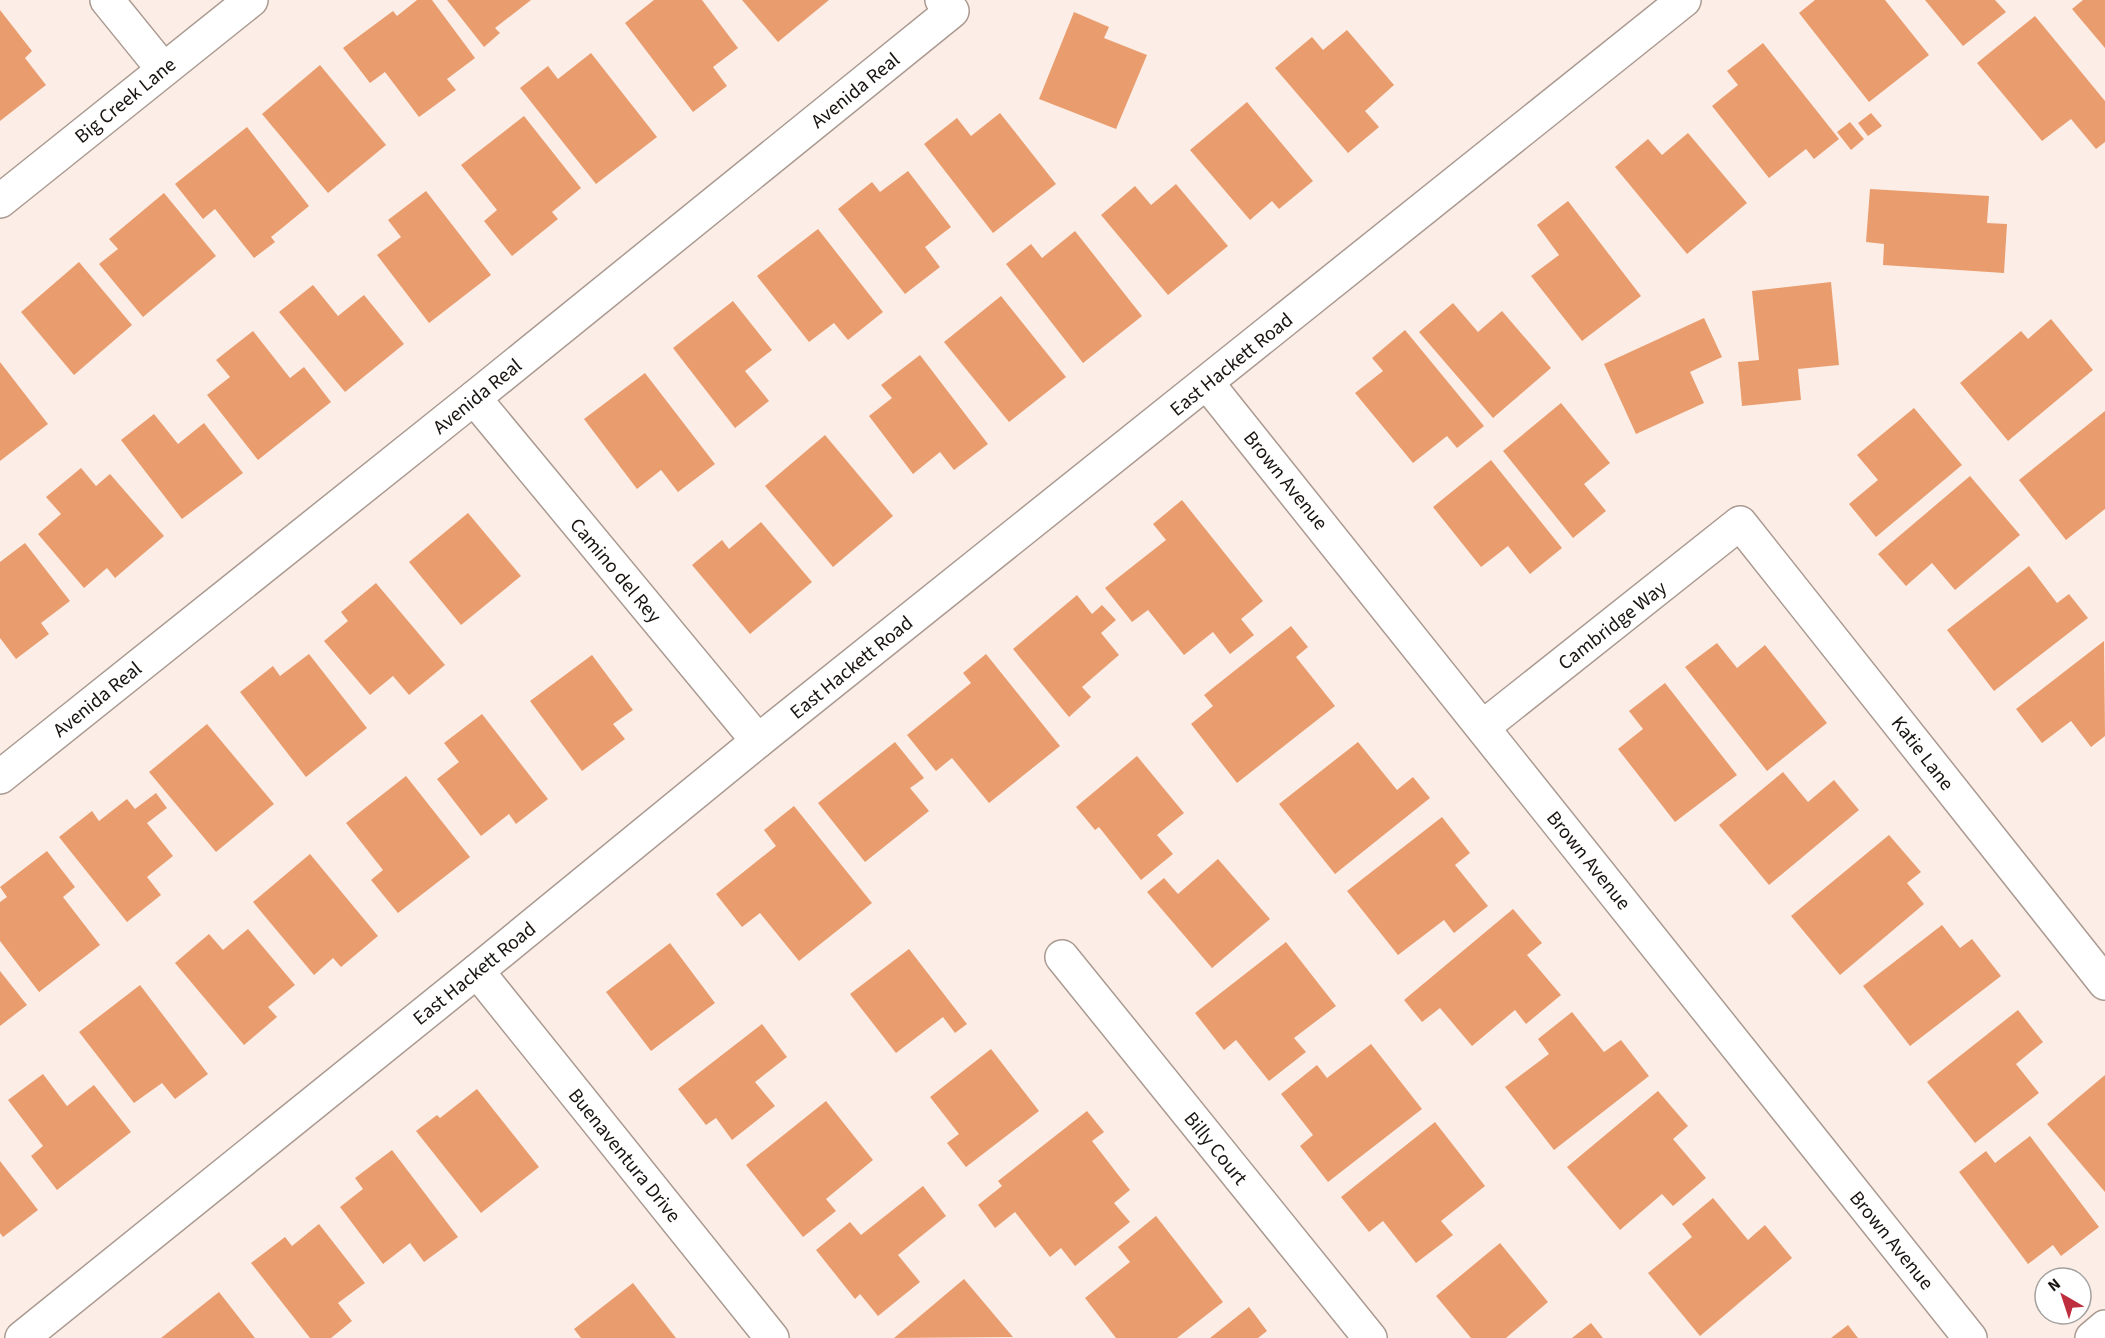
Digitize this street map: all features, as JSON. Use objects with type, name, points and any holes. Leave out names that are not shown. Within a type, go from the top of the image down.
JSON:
[{"type":"street","points":[[107,0],[162,69]]},
{"type":"street","name":"Big Creek Lane","points":[[0,201],[251,0]]},
{"type":"street","name":"Avenida Real","points":[[0,777],[474,398],[947,6]]},
{"type":"street","name":"East Hackett Road","points":[[22,1338],[758,741],[1207,383],[1664,6]]},
{"type":"street","name":"Brown Avenue","points":[[1207,383],[1970,1338]]},
{"type":"street","name":"Camino del Rey","points":[[474,398],[758,741]]},
{"type":"street","name":"Cambridge Way","points":[[1484,727],[1740,523]]},
{"type":"street","name":"Katie Lane","points":[[1740,523],[2105,983]]},
{"type":"street","name":"Billy Court","points":[[1062,957],[1370,1338]]},
{"type":"street","name":"Buenaventura Drive","points":[[477,971],[772,1338]]},
{"type":"street","points":[[2092,1338],[2105,1328]]},
{"type":"building","points":[[417,0],[432,0],[475,58],[447,79],[456,90],[419,117],[385,72],[370,83],[343,48],[393,11],[397,16]]},
{"type":"building","points":[[447,0],[531,0],[495,28],[500,33],[484,47]]},
{"type":"building","points":[[654,0],[702,0],[738,48],[713,67],[727,86],[693,112],[625,23]]},
{"type":"building","points":[[742,0],[829,0],[778,42]]},
{"type":"building","points":[[1815,0],[1885,0],[1929,55],[1869,102],[1799,13]]},
{"type":"building","points":[[1925,0],[1995,0],[2006,12],[1963,46]]},
{"type":"building","points":[[2083,0],[2105,0],[2105,48],[2072,9]]},
{"type":"building","points":[[0,10],[32,51],[25,58],[46,85],[0,121]]},
{"type":"building","points":[[1074,12],[1109,27],[1104,38],[1147,55],[1116,129],[1039,99]]},
{"type":"building","points":[[2035,16],[2105,101],[2105,142],[2096,149],[2071,119],[2042,141],[1977,63]]},
{"type":"building","points":[[1347,30],[1394,85],[1365,111],[1379,127],[1348,153],[1275,68],[1312,37],[1323,50]]},
{"type":"building","points":[[1763,43],[1839,139],[1814,159],[1806,149],[1769,178],[1712,106],[1738,85],[1727,71]]},
{"type":"building","points":[[591,53],[657,137],[596,184],[520,88],[548,66],[558,79]]},
{"type":"building","points":[[320,65],[386,145],[328,193],[262,114]]},
{"type":"building","points":[[1247,102],[1313,181],[1279,209],[1272,201],[1250,220],[1190,150]]},
{"type":"building","points":[[1000,113],[1056,184],[993,233],[924,144],[957,118],[971,136]]},
{"type":"building","points":[[1871,113],[1882,126],[1868,136],[1858,123]]},
{"type":"building","points":[[524,116],[581,188],[552,212],[558,219],[512,256],[484,221],[497,210],[461,165]]},
{"type":"building","points":[[1850,122],[1864,139],[1851,150],[1837,132]]},
{"type":"building","points":[[247,127],[309,206],[271,237],[275,242],[254,258],[215,209],[203,219],[175,184]]},
{"type":"building","points":[[1688,133],[1747,203],[1687,254],[1615,167],[1648,139],[1662,155]]},
{"type":"building","points":[[908,171],[951,227],[925,247],[940,267],[905,294],[838,209],[872,182],[880,192]]},
{"type":"building","points":[[1176,184],[1228,246],[1168,295],[1101,215],[1135,186],[1151,205]]},
{"type":"building","points":[[1870,189],[1989,196],[1987,223],[2007,224],[2004,273],[1883,265],[1884,244],[1866,242]]},
{"type":"building","points":[[426,191],[491,275],[429,323],[377,255],[401,237],[388,220]]},
{"type":"building","points":[[164,193],[216,256],[143,317],[99,264],[118,249],[109,239]]},
{"type":"building","points":[[1568,201],[1641,296],[1582,341],[1531,276],[1559,255],[1537,225]]},
{"type":"building","points":[[818,229],[883,312],[848,340],[834,323],[809,342],[757,276]]},
{"type":"building","points":[[1075,231],[1142,316],[1083,363],[1006,264],[1031,244],[1042,258]]},
{"type":"building","points":[[79,262],[132,325],[74,375],[21,312]]},
{"type":"building","points":[[1831,282],[1839,365],[1798,369],[1801,400],[1742,406],[1738,362],[1759,360],[1752,291]]},
{"type":"building","points":[[313,285],[338,316],[364,295],[404,344],[345,392],[279,312]]},
{"type":"building","points":[[1001,296],[1066,377],[1009,422],[944,342]]},
{"type":"building","points":[[733,301],[772,350],[745,371],[769,401],[735,428],[673,348]]},
{"type":"building","points":[[1453,303],[1478,332],[1502,311],[1551,368],[1493,418],[1419,332]]},
{"type":"building","points":[[1704,318],[1722,357],[1690,372],[1704,403],[1636,434],[1604,364]]},
{"type":"building","points":[[2051,319],[2093,370],[2008,441],[1960,383],[2021,331],[2028,339]]},
{"type":"building","points":[[1405,330],[1484,426],[1457,448],[1447,436],[1413,463],[1355,393],[1383,371],[1372,358]]},
{"type":"building","points":[[253,331],[290,378],[304,367],[331,402],[258,460],[207,395],[230,377],[216,360]]},
{"type":"building","points":[[920,355],[988,444],[954,470],[940,452],[913,474],[869,416],[892,398],[881,385]]},
{"type":"building","points":[[0,362],[48,424],[0,461]]},
{"type":"building","points":[[645,373],[715,464],[678,492],[661,470],[637,489],[584,419]]},
{"type":"building","points":[[1561,403],[1610,463],[1584,484],[1606,511],[1573,538],[1503,451]]},
{"type":"building","points":[[1914,408],[1962,465],[1876,537],[1849,504],[1878,480],[1857,455]]},
{"type":"building","points":[[2105,411],[2105,509],[2066,540],[2019,480]]},
{"type":"building","points":[[154,414],[178,444],[204,423],[243,473],[182,519],[121,440]]},
{"type":"building","points":[[825,435],[893,516],[833,567],[765,486]]},
{"type":"building","points":[[1491,460],[1562,548],[1530,574],[1508,546],[1481,567],[1433,507]]},
{"type":"building","points":[[81,468],[96,486],[110,474],[164,536],[115,578],[107,568],[84,588],[38,534],[61,514],[46,497]]},
{"type":"building","points":[[1970,476],[2020,535],[1955,590],[1932,563],[1906,586],[1878,554]]},
{"type":"building","points":[[1182,500],[1263,601],[1241,619],[1254,635],[1230,654],[1213,632],[1184,655],[1148,610],[1132,622],[1105,588],[1166,540],[1153,524]]},
{"type":"building","points":[[468,513],[521,576],[461,625],[409,562]]},
{"type":"building","points":[[761,522],[812,582],[750,634],[692,565],[722,540],[729,549]]},
{"type":"building","points":[[25,543],[70,601],[41,623],[49,634],[16,659],[0,638],[0,562]]},
{"type":"building","points":[[2029,566],[2057,603],[2069,594],[2088,618],[1994,691],[1947,630]]},
{"type":"building","points":[[376,583],[445,665],[409,695],[393,676],[370,695],[324,641],[348,621],[341,612]]},
{"type":"building","points":[[1077,595],[1092,614],[1102,605],[1116,620],[1101,633],[1119,655],[1082,687],[1091,697],[1069,717],[1013,649]]},
{"type":"building","points":[[1291,626],[1308,647],[1296,657],[1335,706],[1237,783],[1191,724],[1213,706],[1204,695]]},
{"type":"building","points":[[2104,641],[2105,736],[2091,747],[2071,721],[2042,743],[2016,709]]},
{"type":"building","points":[[1717,643],[1737,668],[1765,645],[1827,723],[1767,771],[1685,667]]},
{"type":"building","points":[[309,654],[367,728],[306,777],[240,692],[273,666],[280,676]]},
{"type":"building","points":[[986,654],[1060,746],[989,803],[952,758],[936,771],[907,735],[971,683],[963,673]]},
{"type":"building","points":[[592,655],[633,710],[613,724],[625,739],[582,771],[530,701]]},
{"type":"building","points":[[1665,683],[1737,775],[1675,822],[1618,749],[1643,729],[1629,711]]},
{"type":"building","points":[[482,714],[548,799],[516,824],[509,814],[481,836],[437,779],[459,762],[444,743]]},
{"type":"building","points":[[207,724],[274,804],[216,852],[149,772]]},
{"type":"building","points":[[895,742],[924,778],[910,788],[929,811],[865,862],[818,803]]},
{"type":"building","points":[[1358,742],[1397,790],[1413,777],[1430,798],[1335,874],[1279,804]]},
{"type":"building","points":[[1137,756],[1184,813],[1157,835],[1173,854],[1141,880],[1099,827],[1095,830],[1076,807]]},
{"type":"building","points":[[1783,772],[1808,802],[1834,780],[1859,810],[1769,885],[1719,825]]},
{"type":"building","points":[[406,776],[470,857],[398,913],[371,880],[383,870],[346,823]]},
{"type":"building","points":[[156,793],[167,808],[147,823],[173,856],[147,877],[161,895],[127,922],[59,837],[92,811],[99,821],[127,799],[135,809]]},
{"type":"building","points":[[794,806],[872,903],[799,961],[760,913],[742,927],[716,894],[776,846],[764,830]]},
{"type":"building","points":[[1442,817],[1470,853],[1455,865],[1488,906],[1454,933],[1444,920],[1398,955],[1347,891]]},
{"type":"building","points":[[1889,835],[1921,872],[1907,883],[1924,904],[1840,975],[1791,916]]},
{"type":"building","points":[[47,851],[75,887],[63,897],[100,945],[39,992],[0,941],[0,902],[7,897],[0,887]]},
{"type":"building","points":[[310,854],[378,936],[341,967],[333,958],[314,975],[253,902]]},
{"type":"building","points":[[1218,859],[1270,919],[1212,968],[1147,892],[1164,878],[1178,894]]},
{"type":"building","points":[[1513,909],[1542,943],[1527,955],[1561,995],[1526,1024],[1515,1010],[1472,1046],[1440,1008],[1422,1022],[1404,1000]]},
{"type":"building","points":[[1942,925],[1960,948],[1972,939],[2001,976],[1910,1046],[1863,986]]},
{"type":"building","points":[[248,929],[295,985],[268,1007],[277,1017],[244,1045],[175,963],[209,934],[223,950]]},
{"type":"building","points":[[1286,942],[1336,1006],[1294,1038],[1306,1052],[1269,1081],[1236,1040],[1224,1050],[1195,1013]]},
{"type":"building","points":[[670,943],[715,1003],[651,1051],[606,992]]},
{"type":"building","points":[[909,949],[967,1024],[955,1033],[943,1017],[896,1053],[850,994]]},
{"type":"building","points":[[0,971],[27,1005],[0,1026]]},
{"type":"building","points":[[140,985],[208,1074],[175,1099],[162,1083],[134,1103],[79,1032]]},
{"type":"building","points":[[2018,1010],[2043,1042],[2016,1064],[2039,1093],[1975,1143],[1927,1082]]},
{"type":"building","points":[[1572,1012],[1604,1052],[1621,1040],[1649,1076],[1554,1150],[1505,1087],[1549,1054],[1538,1039]]},
{"type":"building","points":[[762,1024],[787,1057],[755,1082],[775,1106],[732,1140],[716,1118],[706,1125],[678,1089]]},
{"type":"building","points":[[1371,1044],[1422,1109],[1328,1182],[1300,1146],[1313,1135],[1281,1094],[1317,1065],[1327,1078]]},
{"type":"building","points":[[991,1049],[1039,1111],[966,1167],[947,1143],[959,1134],[930,1097]]},
{"type":"building","points":[[43,1074],[67,1106],[94,1085],[131,1132],[57,1190],[31,1156],[43,1146],[8,1100]]},
{"type":"building","points":[[2105,1075],[2105,1192],[2047,1124]]},
{"type":"building","points":[[477,1089],[539,1167],[481,1213],[416,1131],[437,1115],[440,1118]]},
{"type":"building","points":[[1658,1091],[1688,1126],[1673,1139],[1706,1178],[1673,1206],[1662,1194],[1620,1230],[1567,1167]]},
{"type":"building","points":[[826,1101],[873,1160],[826,1199],[836,1211],[803,1237],[746,1165]]},
{"type":"building","points":[[1087,1111],[1104,1132],[1092,1141],[1130,1190],[1114,1203],[1130,1222],[1075,1266],[1061,1248],[1050,1257],[1015,1212],[995,1228],[978,1205],[1002,1186],[998,1181]]},
{"type":"building","points":[[1435,1122],[1485,1186],[1441,1221],[1453,1235],[1416,1263],[1383,1221],[1369,1232],[1341,1197]]},
{"type":"building","points":[[2030,1136],[2099,1227],[2061,1256],[2053,1245],[2028,1264],[1959,1172],[1986,1151],[1995,1163]]},
{"type":"building","points":[[392,1150],[458,1237],[424,1262],[410,1243],[383,1264],[340,1207],[363,1189],[355,1178]]},
{"type":"building","points":[[0,1161],[38,1210],[3,1237],[0,1233]]},
{"type":"building","points":[[923,1186],[946,1216],[898,1255],[920,1282],[878,1316],[860,1294],[855,1299],[816,1250],[850,1222],[861,1235]]},
{"type":"building","points":[[1713,1198],[1748,1240],[1765,1225],[1792,1258],[1700,1336],[1648,1273],[1692,1237],[1682,1224]]},
{"type":"building","points":[[1156,1216],[1223,1302],[1177,1338],[1116,1338],[1085,1298],[1130,1262],[1118,1247]]},
{"type":"building","points":[[319,1224],[365,1283],[338,1303],[352,1321],[331,1338],[310,1338],[251,1263],[285,1237],[292,1246]]},
{"type":"building","points":[[1500,1243],[1548,1302],[1506,1338],[1471,1338],[1436,1296]]},
{"type":"building","points":[[964,1279],[1013,1337],[894,1338]]},
{"type":"building","points":[[633,1283],[676,1338],[581,1338],[574,1329]]},
{"type":"building","points":[[219,1292],[255,1338],[161,1338]]},
{"type":"building","points":[[1249,1307],[1267,1331],[1258,1338],[1210,1338]]},
{"type":"building","points":[[1591,1323],[1603,1338],[1572,1338]]},
{"type":"building","points":[[1848,1325],[1858,1338],[1831,1338]]}]
